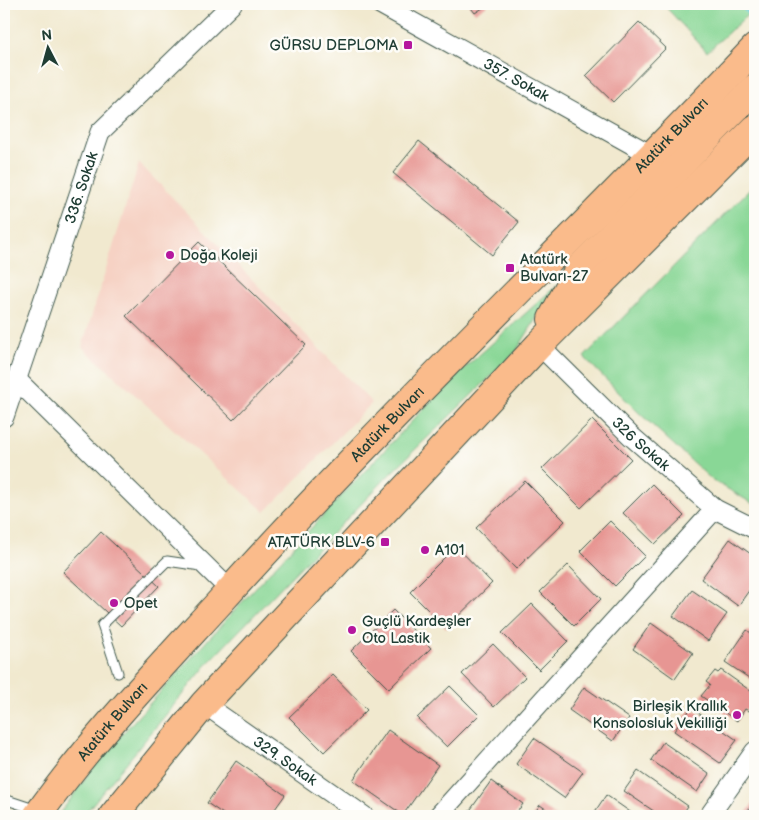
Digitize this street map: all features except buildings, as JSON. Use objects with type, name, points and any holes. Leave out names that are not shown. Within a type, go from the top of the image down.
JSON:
[{"type":"main road","name":"Atatürk Bulvarı","points":[[39,814],[93,743],[299,513],[653,156],[755,48]]},
{"type":"main road","points":[[539,344],[579,269],[755,88]]},
{"type":"main road","points":[[113,816],[204,704],[539,344],[755,128]]},
{"type":"street","name":"336. Sokak","points":[[4,417],[100,132],[232,4]]},
{"type":"street","name":"357. Sokak","points":[[380,4],[653,156]]},
{"type":"street","name":"326 Sokak","points":[[539,344],[631,436],[715,508],[755,529]]},
{"type":"street","points":[[16,379],[230,590]]},
{"type":"street","points":[[438,816],[715,508]]},
{"type":"street","name":"329. Sokak","points":[[204,704],[364,816]]},
{"type":"street","points":[[709,816],[755,751]]},
{"type":"lane","points":[[118,673],[102,625],[166,561],[206,567]]},
{"type":"lane","points":[[4,799],[39,814]]},
{"type":"shaded area","name":"Doğa Koleji","points":[[139,163],[372,403],[265,512],[82,347]]},
{"type":"green space","points":[[663,4],[755,4],[755,8],[707,52]]},
{"type":"green space","points":[[755,184],[755,505],[711,479],[636,410],[584,357]]},
{"type":"green space","points":[[557,285],[515,353],[392,472],[209,662],[83,816],[58,816],[102,756],[266,576],[446,385]]},
{"type":"waterway","points":[[742,4],[750,14]]},
{"type":"place","name":"GÜRSU DEPLOMA","points":[[408,45]]},
{"type":"place","name":"Doğa Koleji","points":[[170,255]]},
{"type":"place","name":"Atatürk Bulvarı-27","points":[[510,268]]},
{"type":"place","name":"ATATÜRK BLV-6","points":[[385,542]]},
{"type":"place","name":"A101","points":[[425,550]]},
{"type":"place","name":"Opet","points":[[114,603]]},
{"type":"place","name":"Guçlü Kardeşler Oto Lastik","points":[[352,630]]},
{"type":"place","name":"Birleşik Krallık Konsolosluk Vekilliği","points":[[737,715]]}]
